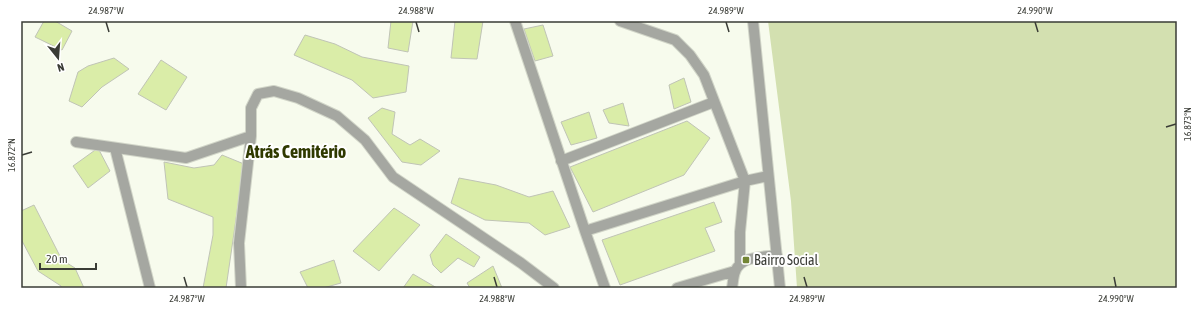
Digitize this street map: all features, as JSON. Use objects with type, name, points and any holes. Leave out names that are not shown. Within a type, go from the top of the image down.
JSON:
[{"type":"street","points":[[515,21],[605,288]]},
{"type":"street","points":[[620,21],[675,40],[690,55],[704,75],[745,181],[738,267],[732,288]]},
{"type":"street","points":[[753,21],[780,288]]},
{"type":"street","points":[[241,288],[239,242],[251,136],[251,108],[258,94],[274,91],[298,98],[337,116],[364,140],[393,177],[521,263],[547,286]]},
{"type":"street","points":[[561,161],[714,102]]},
{"type":"street","points":[[76,142],[186,158],[251,136]]},
{"type":"street","points":[[115,148],[150,288]]},
{"type":"street","points":[[585,231],[745,181],[768,176]]},
{"type":"street","points":[[677,288],[738,267],[746,260],[777,255]]},
{"type":"green space","points":[[768,21],[1177,21],[1177,288],[797,288],[791,201]]},
{"type":"building","points":[[44,21],[55,21],[72,31],[62,50],[35,37]]},
{"type":"building","points":[[391,21],[413,21],[408,52],[388,48]]},
{"type":"building","points":[[455,21],[483,21],[477,59],[451,58]]},
{"type":"building","points":[[543,25],[553,56],[535,61],[524,29]]},
{"type":"building","points":[[305,35],[335,44],[362,57],[409,66],[406,92],[373,98],[352,80],[294,55]]},
{"type":"building","points":[[114,58],[129,69],[102,87],[82,107],[69,101],[78,72],[88,66]]},
{"type":"building","points":[[161,60],[187,77],[166,110],[138,94]]},
{"type":"building","points":[[684,78],[691,102],[674,109],[669,85]]},
{"type":"building","points":[[623,103],[629,126],[609,123],[603,110]]},
{"type":"building","points":[[382,108],[395,112],[392,134],[410,145],[420,139],[440,151],[421,165],[402,162],[368,118]]},
{"type":"building","points":[[589,112],[597,138],[571,145],[561,122]]},
{"type":"building","points":[[687,121],[710,138],[684,175],[593,212],[570,167]]},
{"type":"building","points":[[98,148],[110,171],[88,188],[73,166]]},
{"type":"building","points":[[222,155],[244,164],[226,288],[203,288],[213,235],[213,217],[168,199],[164,162],[194,168],[214,165]]},
{"type":"building","points":[[459,178],[496,185],[529,197],[553,191],[570,227],[545,235],[529,223],[485,220],[451,203]]},
{"type":"building","points":[[714,202],[722,222],[705,228],[715,251],[620,285],[602,240]]},
{"type":"building","points":[[34,205],[62,260],[75,268],[84,288],[61,288],[61,286],[38,271],[21,239],[21,211]]},
{"type":"building","points":[[394,208],[420,225],[379,271],[353,251]]},
{"type":"building","points":[[446,234],[480,257],[474,267],[458,258],[441,273],[433,265],[430,255]]},
{"type":"building","points":[[334,260],[341,283],[323,288],[308,288],[300,272]]},
{"type":"building","points":[[493,266],[502,288],[470,288],[467,283]]},
{"type":"building","points":[[413,274],[437,288],[403,288]]},
{"type":"place","name":"Bairro Social","points":[[746,260]]},
{"type":"district","name":"Atrás Cemitério","points":[[296,152]]}]
